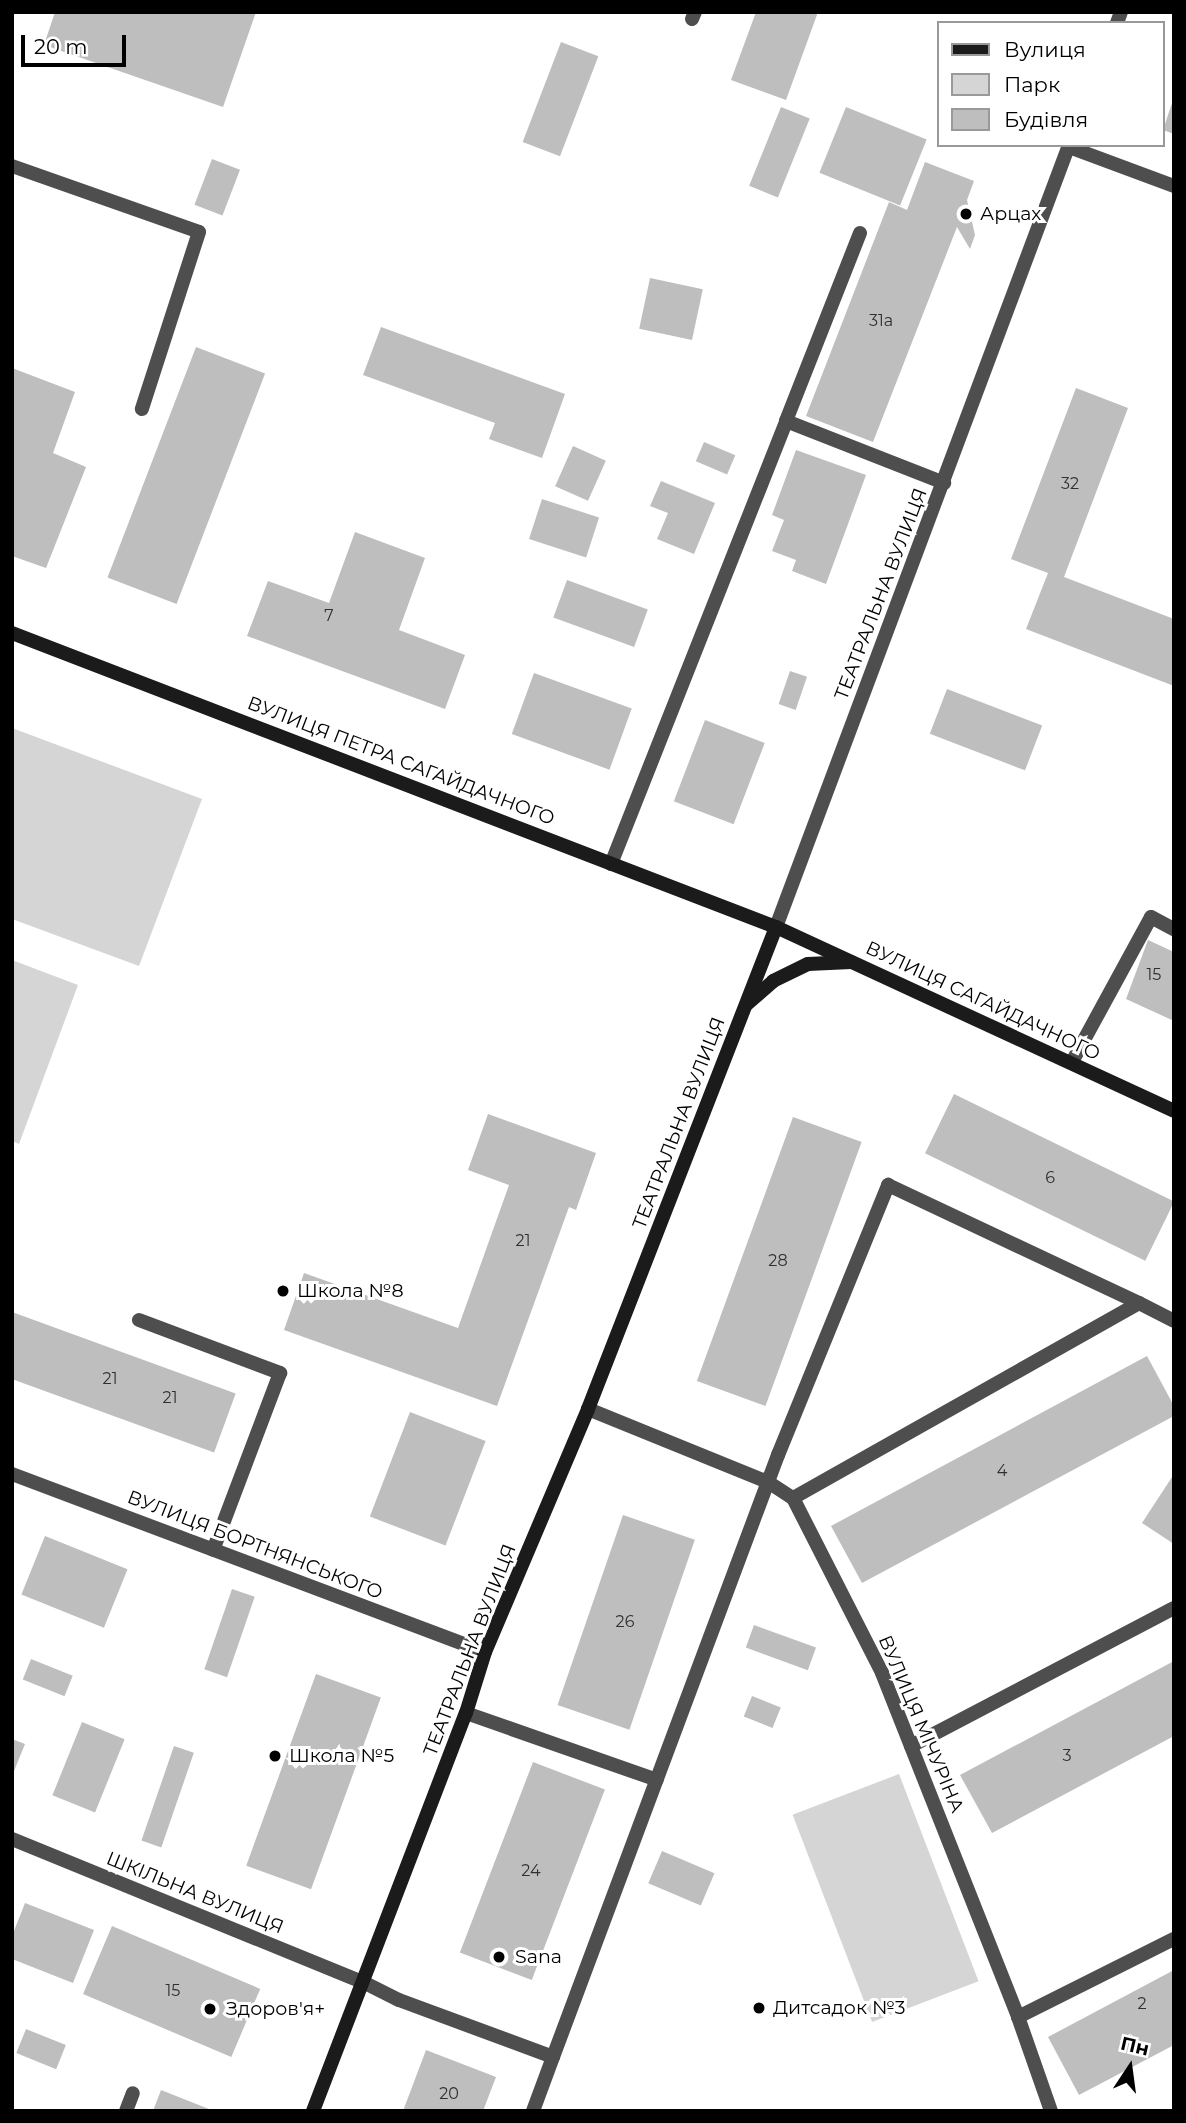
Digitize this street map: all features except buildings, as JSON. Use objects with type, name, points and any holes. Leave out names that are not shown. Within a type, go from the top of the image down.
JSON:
[{"type":"street","name":"ТЕАТРАЛЬНА ВУЛИЦЯ","points":[[313,2111],[466,1713],[485,1652],[588,1409],[776,927],[944,483],[996,333],[1069,147]]},
{"type":"street","points":[[1072,147],[1174,186]]},
{"type":"street","points":[[12,166],[198,232],[142,409]]},
{"type":"street","points":[[611,864],[860,233]]},
{"type":"street","points":[[786,421],[944,483]]},
{"type":"street","name":"ВУЛИЦЯ ПЕТРА САГАЙДАЧНОГО","points":[[12,633],[317,748],[776,927]]},
{"type":"street","points":[[1072,1062],[1151,917],[1174,929]]},
{"type":"street","name":"ВУЛИЦЯ САГАЙДАЧНОГО","points":[[776,927],[1174,1111]]},
{"type":"street","points":[[746,1004],[773,981],[808,964],[852,962]]},
{"type":"street","points":[[533,2111],[768,1482],[888,1185],[1174,1321]]},
{"type":"street","points":[[588,1409],[768,1482],[793,1498],[1139,1303]]},
{"type":"street","points":[[139,1320],[279,1373],[213,1550]]},
{"type":"street","name":"ВУЛИЦЯ БОРТНЯНСЬКОГО","points":[[12,1474],[485,1652]]},
{"type":"street","name":"ВУЛИЦЯ МІЧУРІНА","points":[[793,1498],[882,1673],[1018,2017],[1051,2111]]},
{"type":"street","points":[[911,1746],[1174,1608]]},
{"type":"street","points":[[466,1713],[657,1780]]},
{"type":"street","name":"ШКІЛЬНА ВУЛИЦЯ","points":[[12,1839],[363,1982],[399,2000],[554,2057]]},
{"type":"street","points":[[1018,2017],[1174,1939]]},
{"type":"street","points":[[126,2111],[133,2093]]},
{"type":"green space","points":[[12,728],[202,799],[139,966],[12,919]]},
{"type":"green space","points":[[12,960],[78,985],[19,1144],[12,1141]]},
{"type":"green space","points":[[899,1774],[979,1981],[872,2022],[793,1815]]},
{"type":"place","name":"Арцах","points":[[966,214]]},
{"type":"place","name":"Школа №8","points":[[283,1291]]},
{"type":"place","name":"Школа №5","points":[[275,1756]]},
{"type":"place","name":"Sana","points":[[499,1957]]},
{"type":"place","name":"Дитсадок №3","points":[[759,2008]]},
{"type":"place","name":"Здоров'я+","points":[[210,2009]]}]
